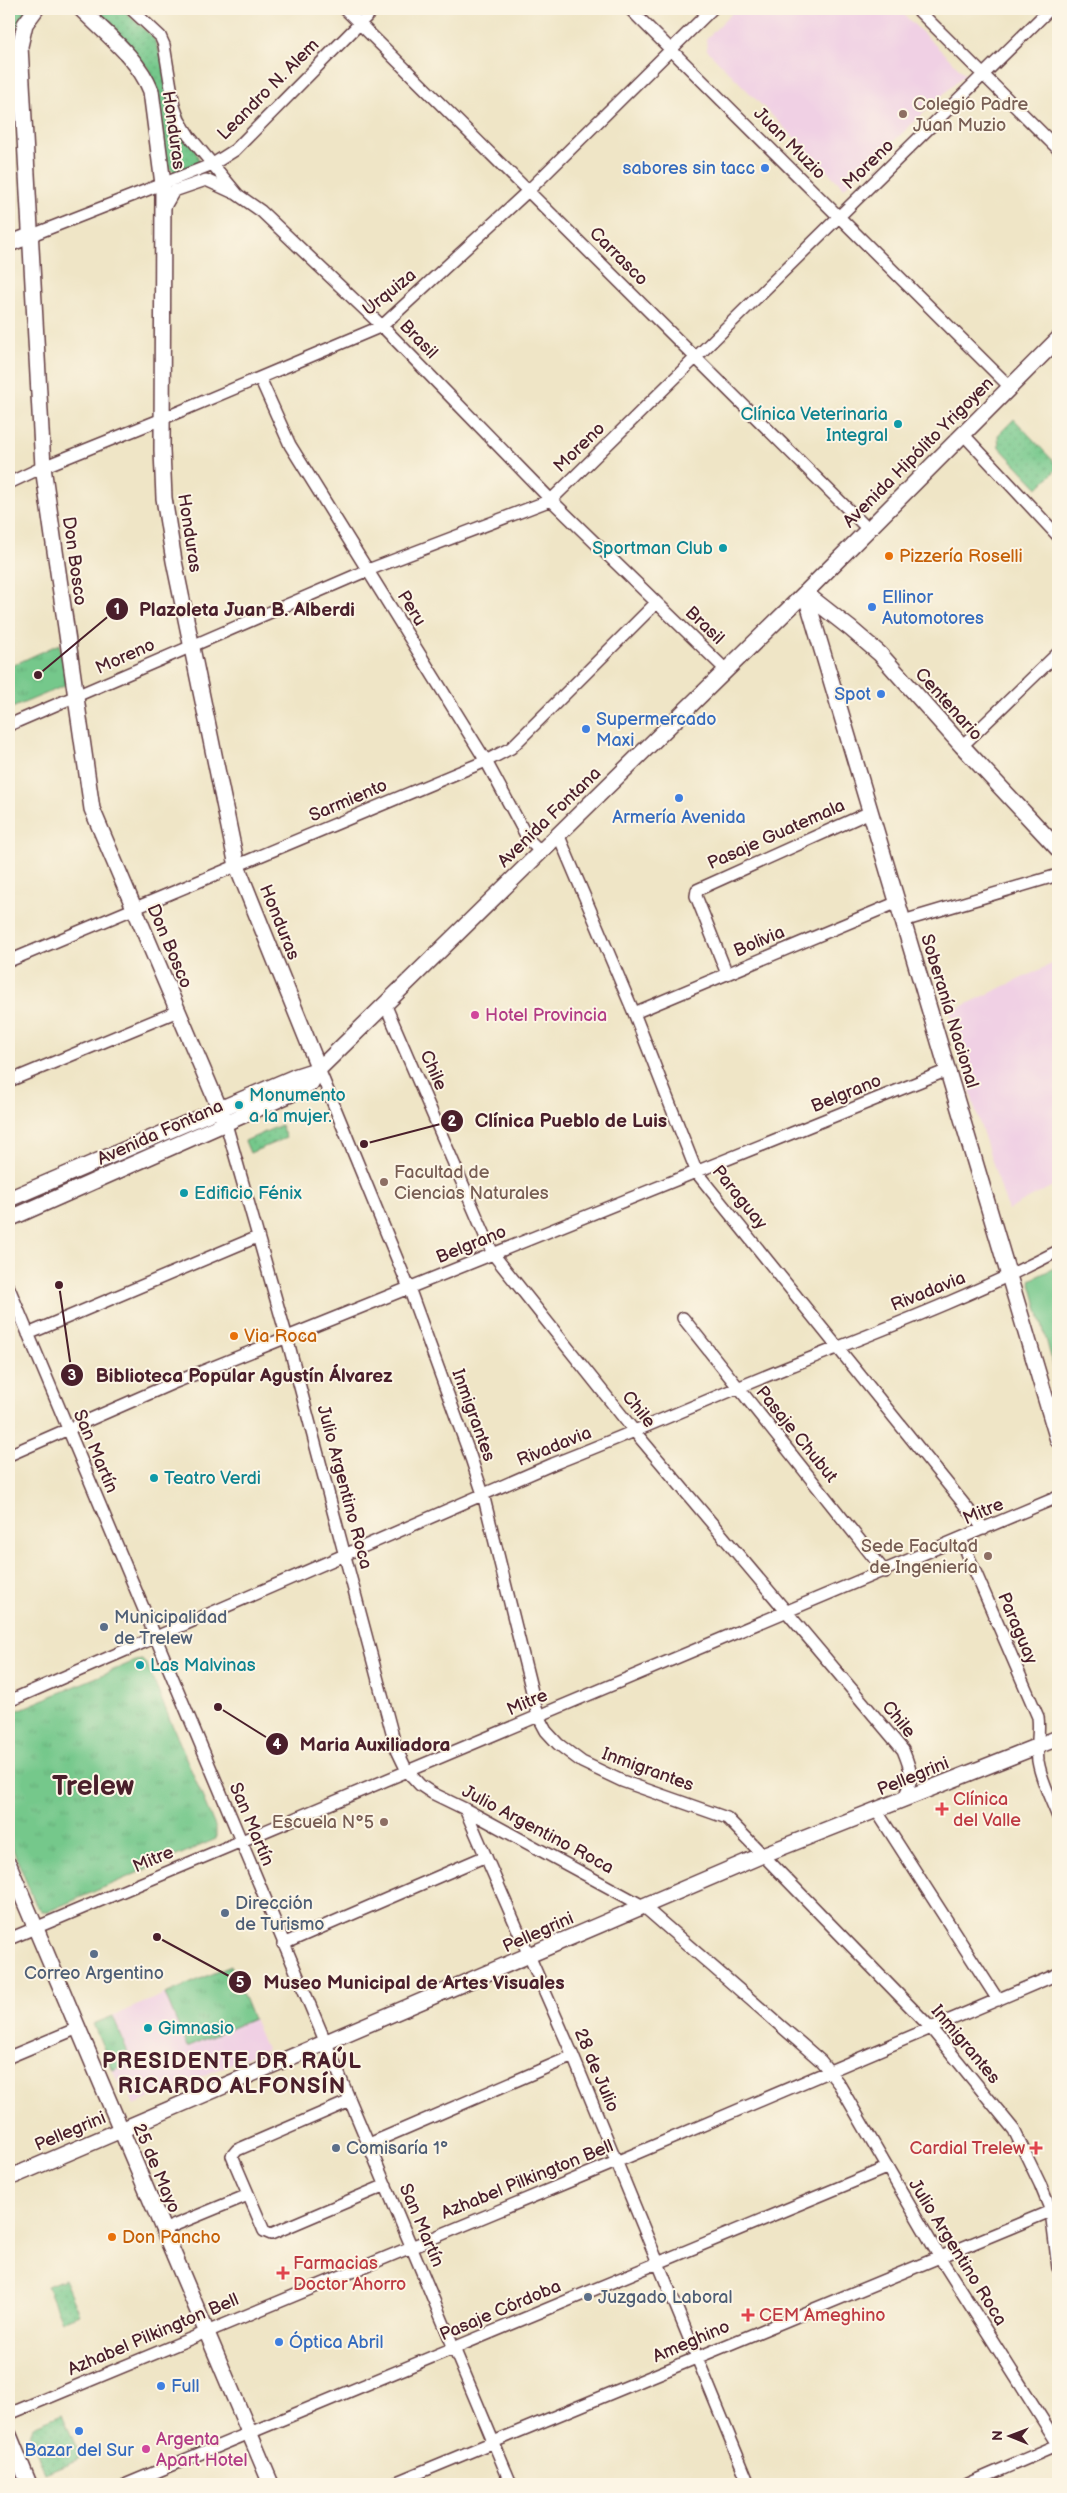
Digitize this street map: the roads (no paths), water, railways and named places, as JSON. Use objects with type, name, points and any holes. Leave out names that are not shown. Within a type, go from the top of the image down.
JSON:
[{"type":"street","name":"Don Bosco","points":[[36,9],[25,24],[20,46],[32,235],[43,466],[92,809],[226,1124]]},
{"type":"street","name":"Honduras","points":[[81,9],[146,77],[152,98],[163,184],[162,419],[164,498],[174,561],[237,866],[319,1069]]},
{"type":"street","name":"Brasil","points":[[131,9],[160,36],[164,45],[174,106],[179,120],[238,195],[261,211],[382,326],[551,500],[726,670]]},
{"type":"street","name":"Carrasco","points":[[345,9],[868,528]]},
{"type":"street","name":"Leandro N. Alem","points":[[9,244],[213,164],[235,150],[374,9]]},
{"type":"street","name":"Juan Muzio","points":[[630,9],[1010,388]]},
{"type":"street","name":"Urquiza","points":[[9,481],[382,326],[529,190],[712,9]]},
{"type":"street","points":[[917,9],[1058,149]]},
{"type":"street","name":"Moreno","points":[[9,725],[368,570],[551,500],[1050,9]]},
{"type":"street","points":[[9,34],[20,46]]},
{"type":"street","points":[[163,210],[174,191],[206,180],[238,195]]},
{"type":"street","name":"Avenida Hipólito Yrigoyen","points":[[805,593],[1058,339]]},
{"type":"street","name":"Peru","points":[[260,378],[290,445],[486,760],[528,839],[541,852]]},
{"type":"street","points":[[963,434],[1058,536]]},
{"type":"street","name":"Avenida Fontana","points":[[9,1219],[226,1124],[300,1090],[311,1083],[319,1069],[805,593]]},
{"type":"street","name":"Centenario","points":[[805,593],[867,642],[1058,849]]},
{"type":"street","name":"Soberanía Nacional","points":[[805,593],[1058,1440]]},
{"type":"street","name":"Sarmiento","points":[[9,961],[237,866],[511,748],[656,602]]},
{"type":"street","points":[[962,746],[1058,653]]},
{"type":"street","name":"Pasaje Guatemala","points":[[727,974],[696,896],[697,890],[870,812]]},
{"type":"street","name":"Paraguay","points":[[558,834],[634,1013],[697,1173],[984,1529]]},
{"type":"street","points":[[903,921],[1058,875]]},
{"type":"street","name":"Bolivia","points":[[634,1013],[898,902]]},
{"type":"street","name":"Chile","points":[[386,1004],[493,1254],[635,1432],[903,1750],[912,1778],[911,1785],[902,1800]]},
{"type":"street","points":[[9,1081],[178,1011]]},
{"type":"street","name":"Avenida Fontana","points":[[9,1198],[297,1076],[319,1069]]},
{"type":"street","name":"Inmigrantes","points":[[319,1069],[409,1288],[483,1494],[538,1716],[546,1731],[558,1744],[582,1762],[622,1781],[728,1818],[765,1854],[930,2027],[1014,2130],[1054,2210],[1058,2268]]},
{"type":"street","name":"Belgrano","points":[[9,1455],[171,1384],[948,1070]]},
{"type":"street","name":"Julio Argentino Roca","points":[[226,1124],[287,1338],[396,1748],[407,1771],[420,1785],[432,1793],[466,1808],[643,1906],[829,2070],[939,2256],[1058,2444]]},
{"type":"street","points":[[28,1334],[257,1237]]},
{"type":"street","name":"Rivadavia","points":[[9,1701],[344,1553],[635,1432],[737,1387],[1010,1276],[1058,1251]]},
{"type":"street","name":"San Martín","points":[[9,1288],[283,1944],[455,2348],[510,2484]]},
{"type":"street","name":"Pasaje Chubut","points":[[684,1318],[885,1572]]},
{"type":"street","name":"Mitre","points":[[9,1939],[885,1572],[1058,1497]]},
{"type":"street","name":"Paraguay","points":[[961,1539],[1038,1717],[1040,1733],[1038,1759],[1041,1776],[1058,1817]]},
{"type":"street","name":"Pellegrini","points":[[9,2178],[529,1957],[765,1854],[1058,1738]]},
{"type":"street","name":"28 de Julio","points":[[466,1808],[573,2056],[750,2484]]},
{"type":"street","points":[[876,1810],[998,2000]]},
{"type":"street","points":[[283,1944],[486,1856]]},
{"type":"street","name":"25 de Mayo","points":[[9,1865],[271,2484]]},
{"type":"street","name":"Azhabel Pilkington Bell","points":[[9,2414],[205,2331],[616,2162],[1058,1974]]},
{"type":"street","points":[[9,2057],[78,2028]]},
{"type":"street","points":[[369,2144],[573,2056]]},
{"type":"street","points":[[350,2101],[234,2152],[234,2161],[248,2195],[264,2231],[270,2234],[386,2185]]},
{"type":"street","name":"Pasaje Córdoba","points":[[127,2484],[886,2168]]},
{"type":"street","points":[[163,2230],[248,2195]]},
{"type":"street","name":"Ameghino","points":[[392,2484],[1054,2210]]},
{"type":"street","points":[[9,2435],[29,2484]]},
{"type":"street","points":[[968,2484],[1058,2444]]},
{"type":"street","points":[[9,2460],[19,2484]]},
{"type":"place","name":"Colegio Padre Juan Muzio","points":[[903,114]]},
{"type":"place","name":"sabores sin tacc","points":[[765,168]]},
{"type":"place","name":"Clínica Veterinaria Integral","points":[[898,424]]},
{"type":"place","name":"Sportman Club","points":[[723,548]]},
{"type":"place","name":"Pizzería Roselli","points":[[889,556]]},
{"type":"place","name":"Ellinor Automotores","points":[[872,607]]},
{"type":"place","name":"Plazoleta Juan B. Alberdi","points":[[38,675]]},
{"type":"place","name":"Spot","points":[[881,694]]},
{"type":"place","name":"Supermercado Maxi","points":[[586,729]]},
{"type":"place","name":"Armería Avenida","points":[[679,798]]},
{"type":"place","name":"Hotel Provincia","points":[[475,1015]]},
{"type":"place","name":"Monumento a la mujer.","points":[[239,1105]]},
{"type":"place","name":"Clínica Pueblo de Luis","points":[[364,1144]]},
{"type":"place","name":"Facultad de Ciencias Naturales","points":[[384,1182]]},
{"type":"place","name":"Edificio Fénix","points":[[184,1193]]},
{"type":"place","name":"Biblioteca Popular Agustín Álvarez","points":[[59,1285]]},
{"type":"place","name":"Via Roca","points":[[234,1336]]},
{"type":"place","name":"Teatro Verdi","points":[[154,1478]]},
{"type":"place","name":"Sede Facultad de Ingeniería","points":[[988,1556]]},
{"type":"place","name":"Municipalidad de Trelew","points":[[104,1627]]},
{"type":"place","name":"Las Malvinas","points":[[140,1665]]},
{"type":"place","name":"Maria Auxiliadora","points":[[218,1707]]},
{"type":"place","name":"Clínica del Valle","points":[[942,1809]]},
{"type":"place","name":"Escuela N°5","points":[[384,1822]]},
{"type":"place","name":"Dirección de Turismo","points":[[225,1913]]},
{"type":"place","name":"Museo Municipal de Artes Visuales","points":[[157,1937]]},
{"type":"place","name":"Correo Argentino","points":[[94,1954]]},
{"type":"place","name":"Gimnasio","points":[[148,2028]]},
{"type":"place","name":"Comisaría 1°","points":[[336,2148]]},
{"type":"place","name":"Cardial Trelew","points":[[1036,2148]]},
{"type":"place","name":"Don Pancho","points":[[112,2237]]},
{"type":"place","name":"Farmacias Doctor Ahorro","points":[[283,2273]]},
{"type":"place","name":"Juzgado Laboral","points":[[588,2297]]},
{"type":"place","name":"CEM Ameghino","points":[[748,2315]]},
{"type":"place","name":"Óptica Abril","points":[[279,2342]]},
{"type":"place","name":"Full","points":[[161,2386]]},
{"type":"place","name":"Bazar del Sur","points":[[79,2431]]},
{"type":"place","name":"Argenta Apart Hotel","points":[[146,2449]]},
{"type":"district","name":"Trelew","points":[[93,1785]]},
{"type":"district","name":"PRESIDENTE DR. RAÚL RICARDO ALFONSÍN","points":[[232,2072]]}]
